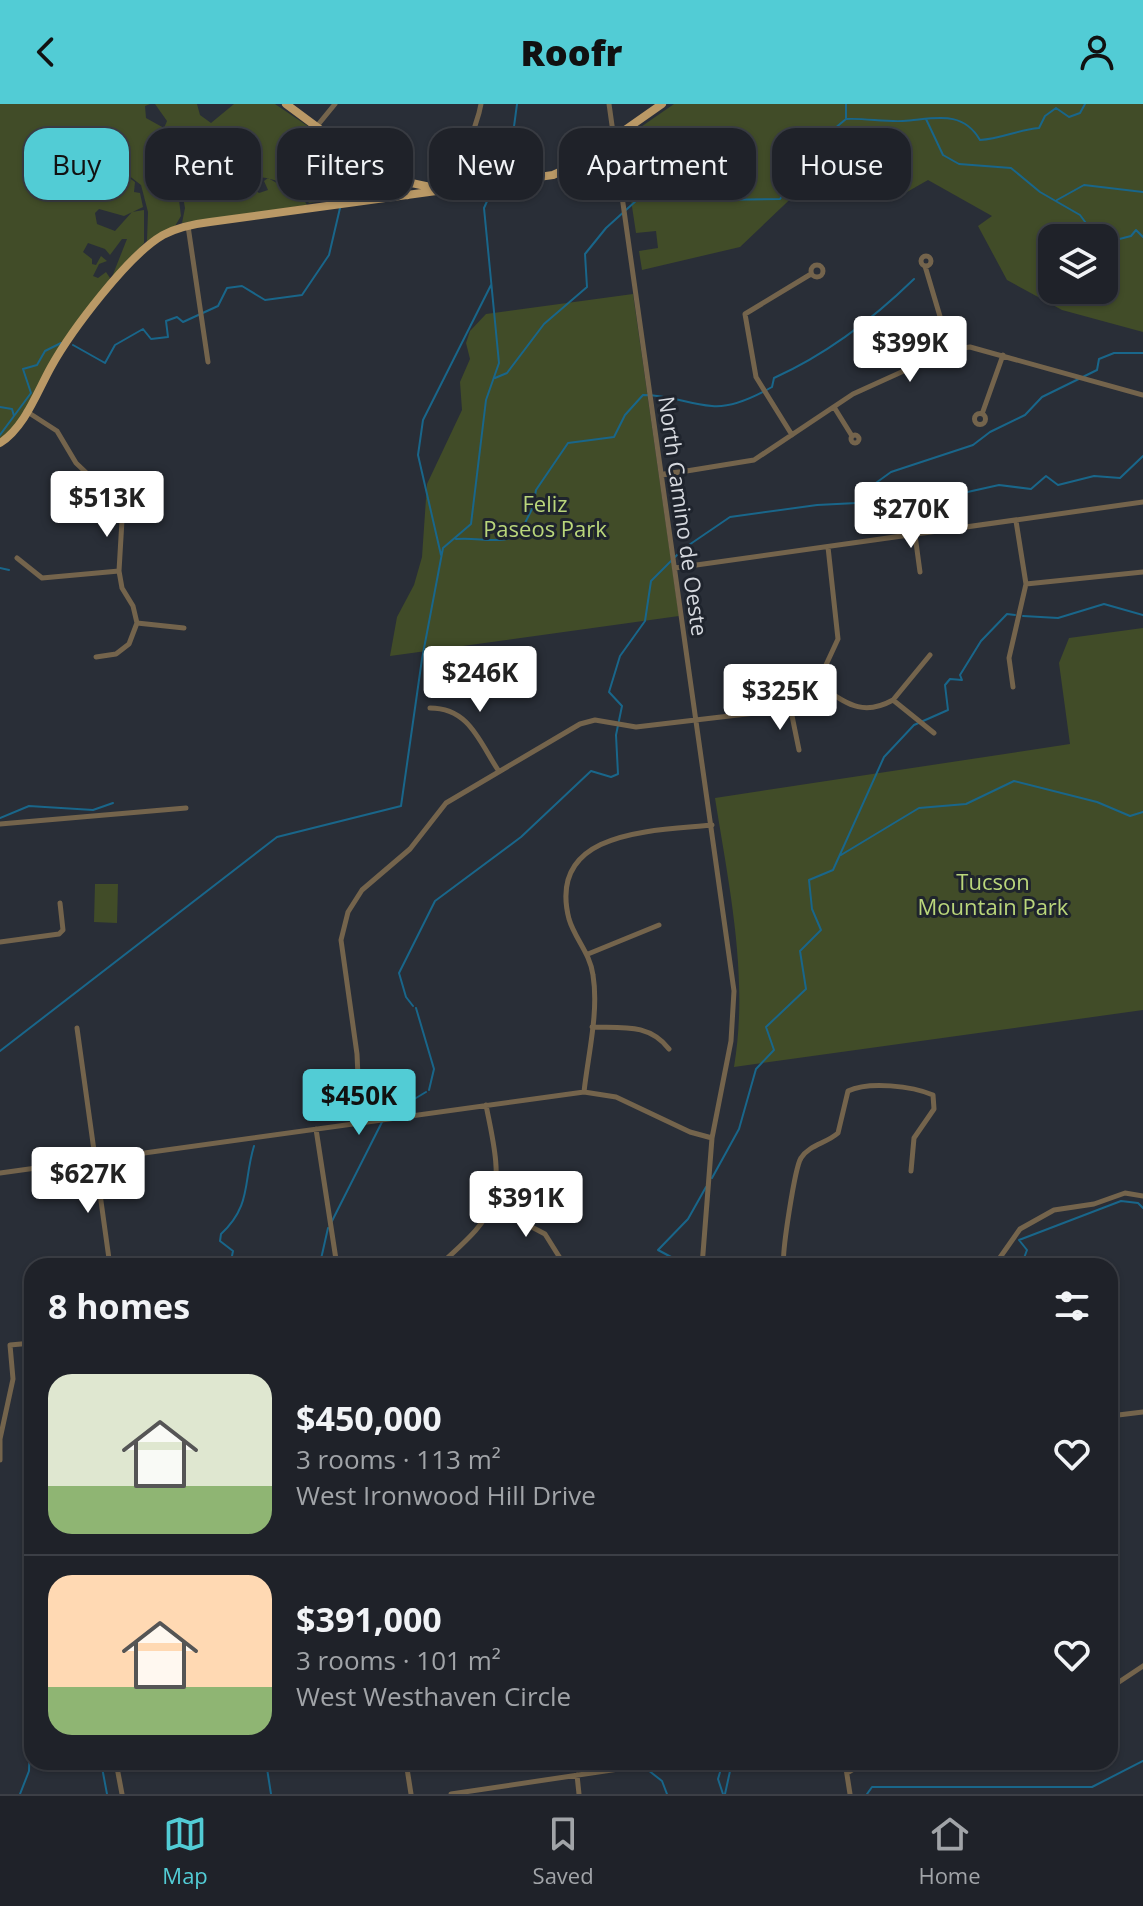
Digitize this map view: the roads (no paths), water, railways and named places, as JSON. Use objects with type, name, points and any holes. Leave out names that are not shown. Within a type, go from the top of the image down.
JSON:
[{"type":"main road","points":[[286,104],[320,128]]},
{"type":"main road","points":[[628,128],[662,104]]},
{"type":"main road","points":[[543,176],[559,172]]},
{"type":"main road","points":[[0,443],[15,431],[54,360],[110,286],[147,246],[187,225],[371,200]]},
{"type":"street","points":[[317,126],[335,104]]},
{"type":"street","points":[[474,128],[481,104]]},
{"type":"street","name":"North Camino de Oeste","points":[[609,104],[613,128]]},
{"type":"street","points":[[553,175],[559,174]]},
{"type":"street","name":"North Camino de Oeste","points":[[623,200],[734,991],[731,1041],[712,1138],[703,1258]]},
{"type":"street","points":[[187,225],[208,362]]},
{"type":"street","points":[[925,266],[950,350]]},
{"type":"street","points":[[792,435],[756,377],[744,311],[811,274]]},
{"type":"street","points":[[662,475],[754,460],[853,394],[950,350],[970,347],[1143,395]]},
{"type":"street","points":[[982,414],[1003,355]]},
{"type":"street","points":[[834,407],[852,436]]},
{"type":"street","points":[[26,411],[57,431],[76,463],[116,501],[122,520],[119,571],[122,588],[133,606],[137,623],[129,644],[116,654],[96,657]]},
{"type":"street","points":[[675,568],[1143,502]]},
{"type":"street","points":[[1013,687],[1009,658],[1026,584],[1016,521]]},
{"type":"street","points":[[915,535],[920,572]]},
{"type":"street","points":[[823,688],[825,667],[838,639],[828,547]]},
{"type":"street","points":[[17,558],[42,578],[119,571]]},
{"type":"street","points":[[1026,584],[1143,572]]},
{"type":"street","points":[[137,623],[184,628]]},
{"type":"street","points":[[823,688],[853,707],[879,708],[893,700],[930,655]]},
{"type":"street","points":[[360,1122],[357,1054],[341,940],[348,912],[362,890],[410,849],[446,803],[580,724],[595,720],[636,727],[790,706],[823,688]]},
{"type":"street","points":[[893,700],[934,733]]},
{"type":"street","points":[[790,706],[799,750]]},
{"type":"street","points":[[430,708],[448,708],[465,718],[498,770]]},
{"type":"street","points":[[0,824],[186,808]]},
{"type":"street","points":[[584,1092],[594,978],[588,954],[569,920],[566,889],[577,862],[591,848],[615,836],[712,825]]},
{"type":"street","points":[[0,942],[59,934],[63,930],[60,903]]},
{"type":"street","points":[[588,954],[659,925]]},
{"type":"street","points":[[592,1027],[645,1029],[659,1036],[669,1049]]},
{"type":"street","points":[[77,1028],[109,1258]]},
{"type":"street","points":[[783,1258],[799,1163],[809,1150],[838,1133],[848,1091],[895,1087],[933,1095],[934,1109],[916,1130],[911,1146],[911,1171]]},
{"type":"street","points":[[0,1173],[584,1092],[616,1097],[712,1138]]},
{"type":"street","points":[[449,1258],[459,1250],[492,1206],[494,1148],[486,1105]]},
{"type":"street","points":[[316,1129],[336,1258]]},
{"type":"street","points":[[695,1133],[710,1156]]},
{"type":"street","points":[[1000,1258],[1020,1229],[1054,1210],[1094,1204],[1125,1193],[1143,1196]]},
{"type":"street","points":[[492,1206],[545,1234],[560,1258]]},
{"type":"street","points":[[0,1460],[0,1439],[13,1379],[10,1345],[24,1344]]},
{"type":"street","points":[[1118,1415],[1143,1412]]},
{"type":"street","points":[[1118,1683],[1143,1666]]},
{"type":"street","points":[[118,1770],[122,1794]]},
{"type":"street","points":[[407,1770],[411,1794]]},
{"type":"street","points":[[451,1794],[611,1770]]},
{"type":"street","points":[[846,1770],[850,1794]]},
{"type":"street","points":[[847,1773],[852,1770]]},
{"type":"street","points":[[577,1775],[579,1794]]},
{"type":"waterway","points":[[514,128],[517,104]]},
{"type":"waterway","points":[[846,104],[846,118]]},
{"type":"waterway","points":[[495,378],[507,373],[544,324],[587,287],[585,254],[606,228],[637,200],[667,189],[714,200],[780,199],[816,144],[846,119],[896,121],[946,118],[965,124],[980,140],[1039,128],[1045,116],[1056,108],[1069,117],[1080,113],[1085,104]]},
{"type":"waterway","points":[[926,119],[943,155],[959,164],[1011,168],[1040,192],[1080,215],[1087,224]]},
{"type":"waterway","points":[[1057,200],[1084,185],[1143,192]]},
{"type":"waterway","points":[[0,1051],[277,837],[401,806],[422,659],[443,548],[471,524],[486,400],[499,363],[484,208],[488,200]]},
{"type":"waterway","points":[[73,345],[105,363],[115,345],[143,329],[151,339],[168,337],[166,321],[177,317],[183,322],[218,306],[227,288],[242,286],[265,300],[302,295],[329,255],[340,208]]},
{"type":"waterway","points":[[1118,239],[1131,236],[1136,230],[1143,237]]},
{"type":"waterway","points":[[456,539],[496,540],[519,535],[533,507],[536,490],[568,443],[614,437],[625,415],[643,395],[712,406],[751,397],[772,387],[774,378],[848,334],[914,279]]},
{"type":"waterway","points":[[441,555],[418,455],[423,420],[491,285]]},
{"type":"waterway","points":[[14,416],[31,393],[23,369],[37,365],[45,351],[61,343]]},
{"type":"waterway","points":[[859,502],[873,485],[891,472],[973,445],[990,432],[1025,415],[1042,397],[1097,370],[1099,359],[1114,353],[1143,353]]},
{"type":"waterway","points":[[0,407],[12,409],[14,416],[0,435]]},
{"type":"waterway","points":[[413,1006],[406,997],[399,973],[435,901],[521,837],[591,771],[611,777],[618,774],[616,735],[622,706],[609,692],[620,656],[645,621],[651,581],[683,549],[730,517],[817,505],[936,499],[999,485],[1031,489],[1046,476],[1058,485],[1094,476],[1120,478],[1143,456]]},
{"type":"waterway","points":[[0,568],[9,570]]},
{"type":"waterway","points":[[1023,616],[1058,618],[1104,604],[1143,615]]},
{"type":"waterway","points":[[712,1178],[739,1129],[756,1069],[774,1050],[766,1027],[806,989],[800,951],[821,930],[812,909],[809,880],[833,870],[884,757],[914,725],[948,710],[945,685],[950,679],[962,680],[960,675],[981,641],[1007,614],[1015,615]]},
{"type":"waterway","points":[[841,855],[919,808],[966,804],[1014,781],[1097,802],[1130,816],[1143,812]]},
{"type":"waterway","points":[[0,818],[29,806],[93,810],[113,803]]},
{"type":"waterway","points":[[416,1008],[434,1069],[429,1090]]},
{"type":"waterway","points":[[386,1116],[426,1092]]},
{"type":"waterway","points":[[331,1223],[382,1122]]},
{"type":"waterway","points":[[232,1258],[233,1251],[220,1241],[221,1234],[242,1203],[254,1146]]},
{"type":"waterway","points":[[673,1258],[658,1250],[688,1219],[706,1187]]},
{"type":"waterway","points":[[1024,1258],[1027,1250],[1019,1240],[1121,1201],[1138,1203],[1143,1208]]},
{"type":"waterway","points":[[321,1258],[328,1228]]},
{"type":"waterway","points":[[867,1794],[872,1787],[1092,1787],[1143,1761]]},
{"type":"waterway","points":[[20,1794],[29,1770]]},
{"type":"waterway","points":[[102,1770],[107,1794]]},
{"type":"waterway","points":[[267,1770],[271,1794]]},
{"type":"waterway","points":[[648,1770],[662,1781],[667,1794]]},
{"type":"waterway","points":[[721,1770],[718,1779],[723,1794]]},
{"type":"waterway","points":[[725,1794],[730,1770]]},
{"type":"park label","name":"Feliz Paseos Park","points":[[545,516]]},
{"type":"park label","name":"Tucson Mountain Park","points":[[993,894]]}]
